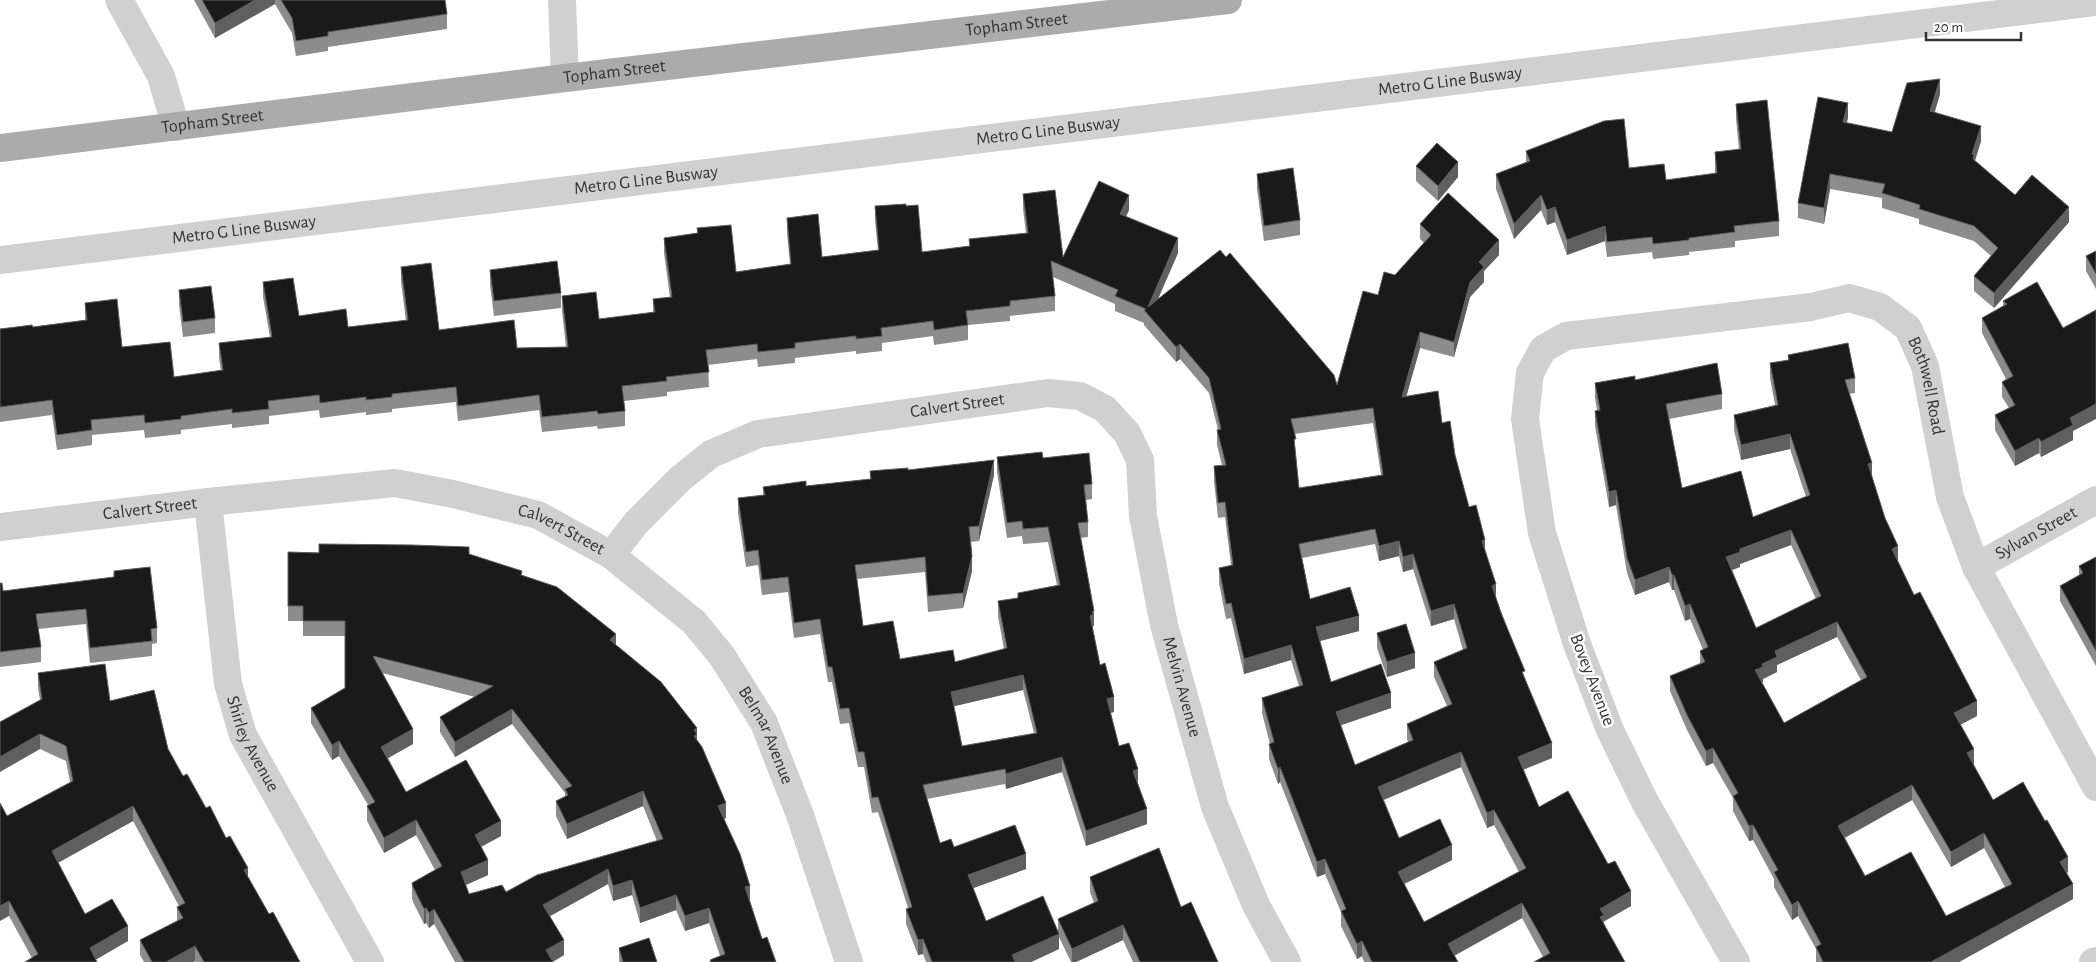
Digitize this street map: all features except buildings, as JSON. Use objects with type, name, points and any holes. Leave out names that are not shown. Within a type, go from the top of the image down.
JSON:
[{"type":"main road","name":"Topham Street","points":[[0,148],[565,78],[1215,1]]},
{"type":"street","points":[[119,0],[161,76],[176,127]]},
{"type":"street","points":[[562,0],[565,78]]},
{"type":"street","name":"Metro G Line Busway","points":[[0,260],[2096,2]]},
{"type":"street","name":"Bothwell Road","points":[[1530,373],[1543,349],[1566,336],[1811,307],[1849,298],[1880,307],[1908,328],[1925,366],[1950,497],[1976,567],[2096,788]]},
{"type":"street","name":"Bovey Avenue","points":[[1530,373],[1525,419],[1542,533],[1577,644],[1610,730],[1645,802],[1736,962]]},
{"type":"street","name":"Calvert Street","points":[[0,527],[208,502],[395,483],[453,494],[538,515],[611,555],[636,523],[681,478],[711,454],[758,434],[1048,394],[1080,396],[1105,409]]},
{"type":"street","name":"Melvin Avenue","points":[[1105,409],[1127,433],[1140,460],[1143,516],[1164,625],[1215,807],[1256,905],[1287,962]]},
{"type":"street","name":"Sylvan Street","points":[[1976,567],[2096,500]]},
{"type":"street","name":"Shirley Avenue","points":[[208,502],[228,684],[243,736],[370,962]]},
{"type":"street","name":"Belmar Avenue","points":[[611,555],[694,622],[722,656],[764,723],[800,815],[849,962]]}]
